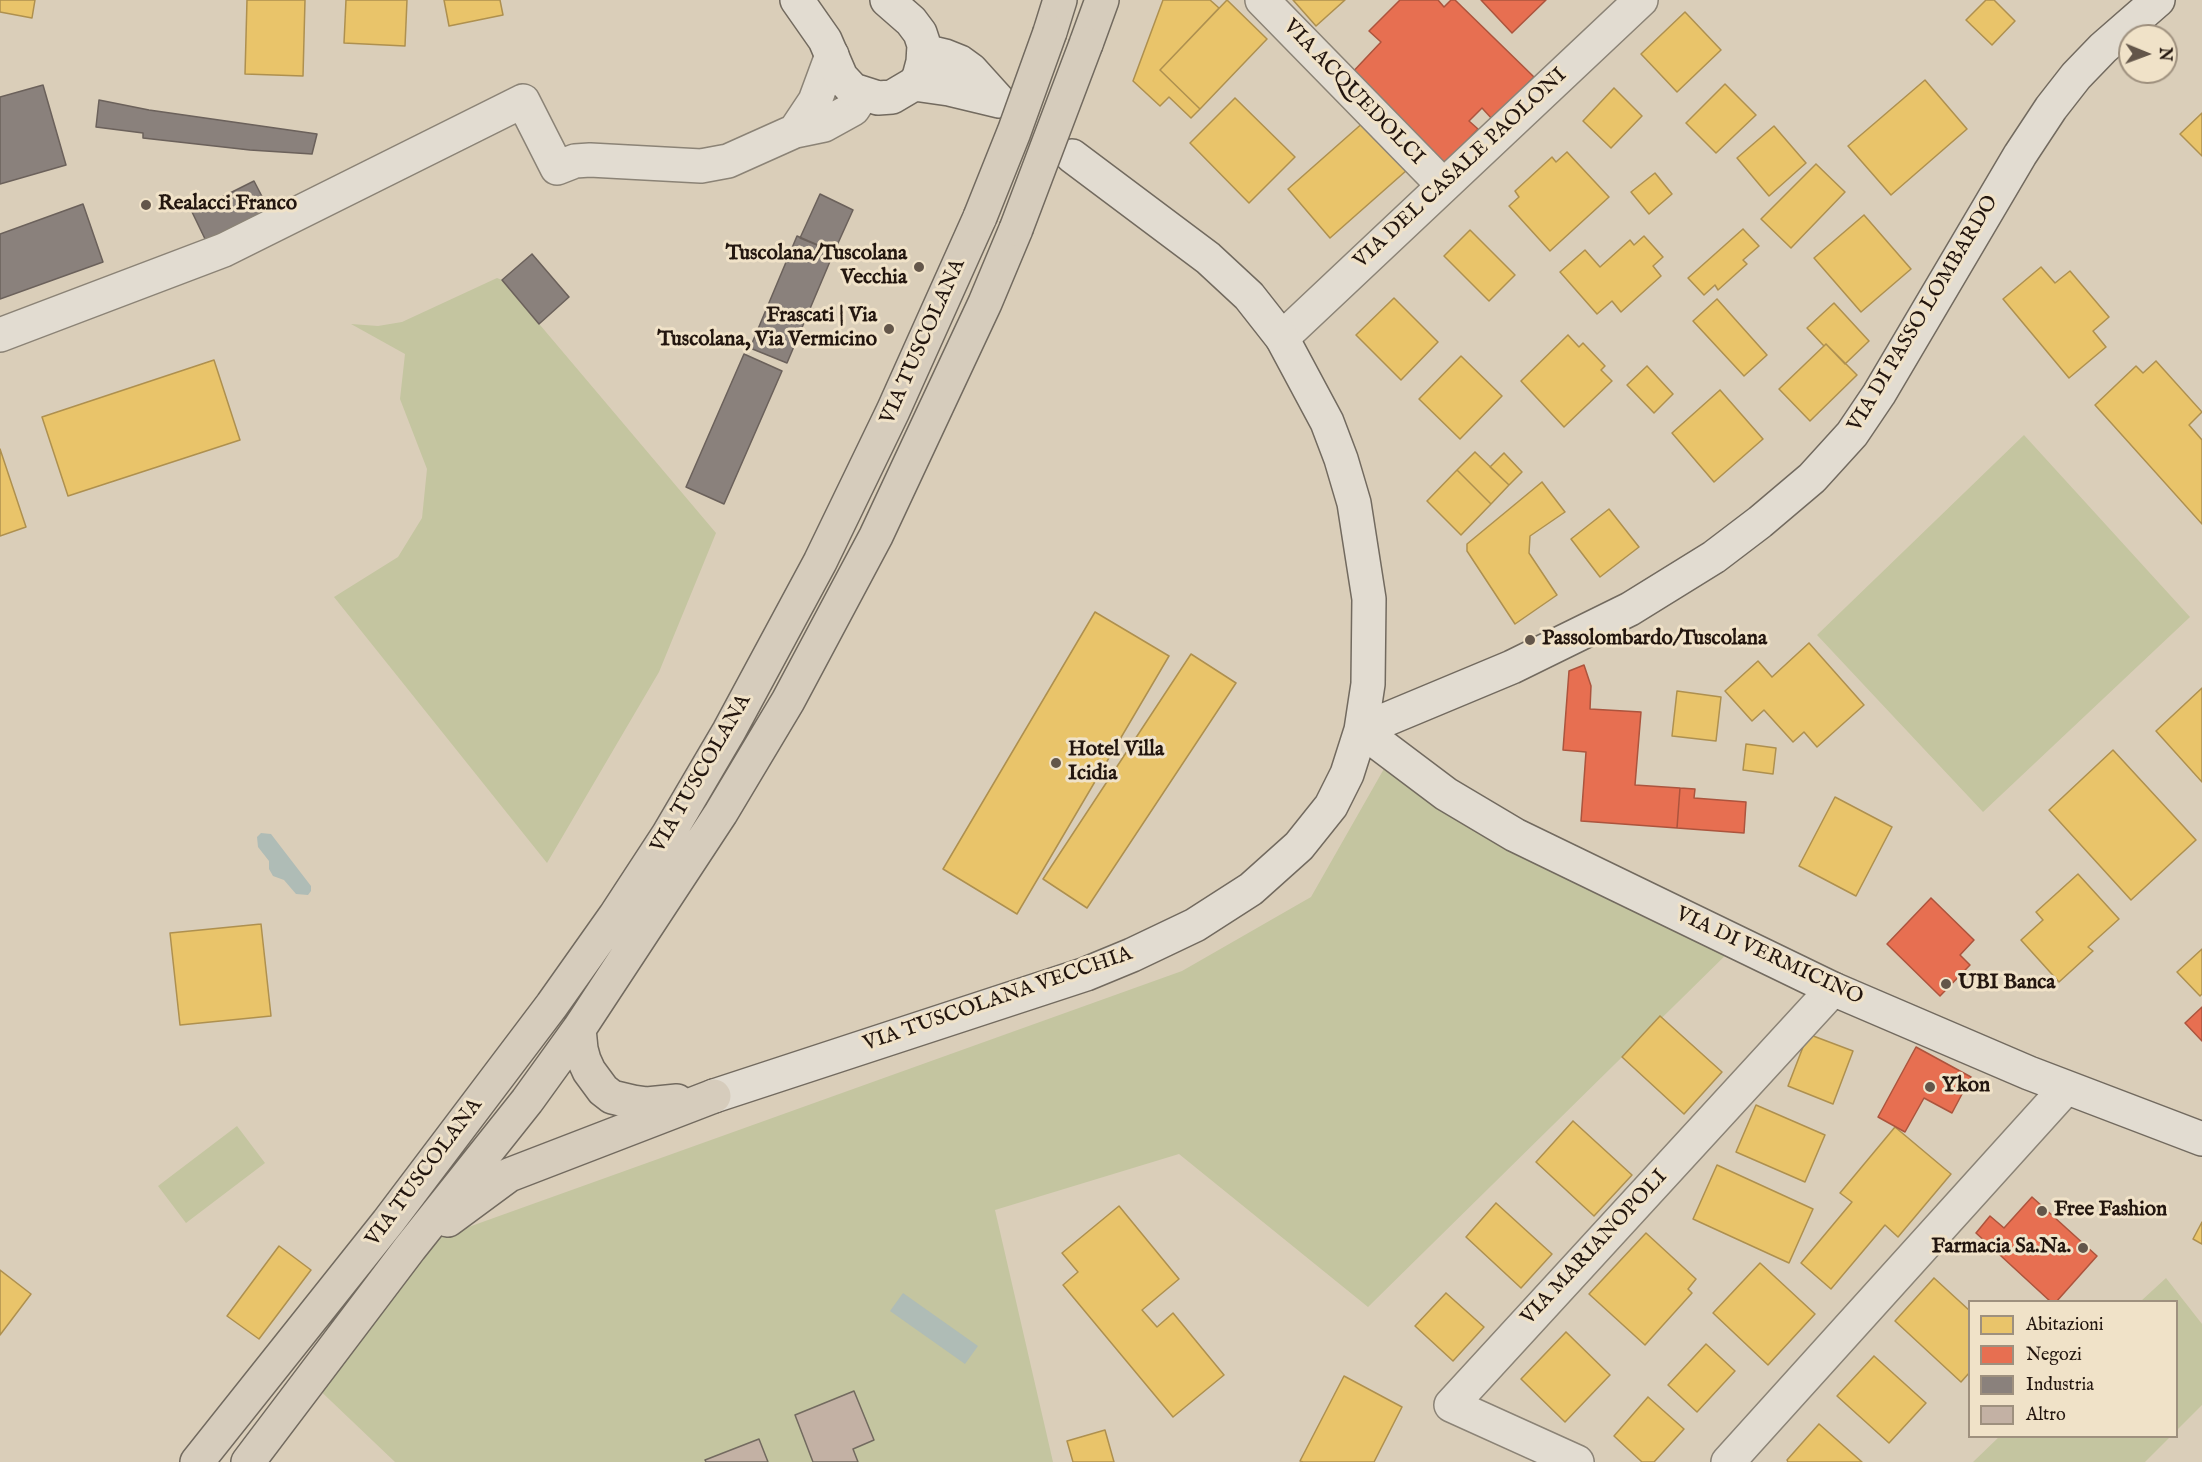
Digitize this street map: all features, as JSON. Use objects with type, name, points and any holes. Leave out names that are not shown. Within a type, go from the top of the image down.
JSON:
[{"type":"main road","name":"VIA TUSCOLANA","points":[[197,1462],[388,1222],[552,1005],[615,916],[673,827],[729,731],[820,562],[893,411],[980,217],[1014,132],[1060,0]]},
{"type":"main road","name":"VIA TUSCOLANA","points":[[248,1462],[410,1248],[527,1101],[579,1029],[721,813],[793,692],[876,536],[985,303],[1016,229],[1102,0]]},
{"type":"main road","points":[[579,1029],[581,1048],[589,1071],[603,1090],[612,1097],[647,1104],[714,1096]]},
{"type":"main road","points":[[410,1248],[508,1175],[714,1096]]},
{"type":"street","points":[[797,0],[816,26],[832,55],[841,78],[854,90],[878,98],[892,97],[914,84],[919,77],[924,51],[920,33],[911,21],[887,0]]},
{"type":"street","name":"VIA ACQUEDOLCI","points":[[1262,0],[1443,185]]},
{"type":"street","name":"VIA DEL CASALE PAOLONI","points":[[1282,338],[1641,0]]},
{"type":"street","name":"VIA DI PASSO LOMBARDO","points":[[1361,730],[1512,667],[1630,609],[1714,557],[1801,487],[1852,434],[1879,394],[2020,155],[2057,100],[2103,48],[2158,0]]},
{"type":"street","points":[[914,84],[950,89],[999,101],[971,70],[960,62],[924,51]]},
{"type":"street","points":[[795,131],[815,101],[825,80],[832,55]]},
{"type":"street","points":[[0,335],[224,250],[523,101],[557,168],[575,161],[590,160],[701,166],[728,161],[795,131],[824,125],[853,109],[863,94]]},
{"type":"street","name":"VIA TUSCOLANA VECCHIA","points":[[714,1096],[1086,974],[1154,945],[1210,916],[1239,898],[1266,877],[1299,846],[1320,821],[1331,806],[1347,774],[1361,730],[1368,684],[1369,599],[1359,530],[1347,477],[1327,422],[1282,338],[1249,297],[1208,258],[1072,156]]},
{"type":"street","name":"VIA DI VERMICINO","points":[[1361,730],[1446,794],[1515,836],[1833,989],[2066,1088],[2202,1139]]},
{"type":"street","name":"VIA MARIANOPOLI","points":[[1577,1462],[1451,1405],[1833,989]]},
{"type":"street","points":[[1728,1462],[2066,1088]]},
{"type":"green space","points":[[497,278],[502,280],[716,533],[659,672],[547,863],[334,597],[398,557],[422,518],[427,469],[400,399],[405,354],[351,324],[378,326],[402,322]]},
{"type":"green space","points":[[2024,435],[2190,617],[1983,812],[1817,635]]},
{"type":"green space","points":[[1385,767],[1738,943],[1368,1307],[1179,1154],[995,1210],[1053,1462],[395,1462],[310,1381],[410,1248],[1182,971],[1311,897]]},
{"type":"green space","points":[[237,1126],[265,1163],[186,1223],[158,1186]]},
{"type":"green space","points":[[2166,1278],[2202,1324],[2202,1405],[2178,1429],[2178,1300],[2142,1300]]},
{"type":"green space","points":[[1998,1438],[2169,1438],[2145,1462],[1973,1462]]},
{"type":"shaded area","points":[[261,833],[271,834],[311,886],[308,895],[296,894],[284,880],[273,876],[269,869],[269,861],[258,847],[257,837]]},
{"type":"shaded area","points":[[903,1293],[978,1346],[965,1364],[890,1311]]},
{"type":"building: Abitazioni","points":[[0,0],[35,0],[32,18],[0,12]]},
{"type":"building: Abitazioni","points":[[247,0],[305,0],[303,76],[245,74]]},
{"type":"building: Abitazioni","points":[[346,0],[407,0],[405,46],[344,43]]},
{"type":"building: Abitazioni","points":[[444,0],[500,0],[503,15],[449,26]]},
{"type":"building: Abitazioni","points":[[1163,0],[1210,0],[1219,8],[1160,70],[1200,109],[1191,118],[1169,97],[1160,106],[1133,81]]},
{"type":"building: Abitazioni","points":[[1227,0],[1267,39],[1200,109],[1160,70]]},
{"type":"building: Abitazioni","points":[[1293,0],[1345,0],[1316,26]]},
{"type":"building: Abitazioni","points":[[1986,0],[1994,0],[2015,21],[1992,45],[1966,20]]},
{"type":"building: Abitazioni","points":[[1685,12],[1721,50],[1677,92],[1641,54]]},
{"type":"building: Abitazioni","points":[[1925,80],[1967,129],[1891,195],[1848,146]]},
{"type":"building: Abitazioni","points":[[1725,84],[1756,115],[1716,153],[1686,123]]},
{"type":"building: Abitazioni","points":[[1614,88],[1642,116],[1611,148],[1583,121]]},
{"type":"building: Abitazioni","points":[[1235,98],[1295,157],[1249,203],[1190,143]]},
{"type":"building: Abitazioni","points":[[2202,113],[2202,156],[2180,134]]},
{"type":"building: Abitazioni","points":[[1365,121],[1407,170],[1330,238],[1288,189]]},
{"type":"building: Abitazioni","points":[[1774,126],[1806,163],[1769,196],[1737,158]]},
{"type":"building: Abitazioni","points":[[1567,152],[1609,197],[1550,251],[1509,206],[1519,197],[1515,191],[1552,157],[1556,162]]},
{"type":"building: Abitazioni","points":[[1816,164],[1845,192],[1791,248],[1761,219]]},
{"type":"building: Abitazioni","points":[[1655,173],[1672,194],[1649,214],[1631,192]]},
{"type":"building: Abitazioni","points":[[1864,215],[1911,269],[1861,312],[1814,258]]},
{"type":"building: Abitazioni","points":[[1743,229],[1759,246],[1743,260],[1747,264],[1718,290],[1715,285],[1704,295],[1688,278]]},
{"type":"building: Abitazioni","points":[[1470,230],[1515,275],[1489,301],[1444,256]]},
{"type":"building: Abitazioni","points":[[1644,236],[1663,257],[1653,266],[1661,276],[1621,312],[1612,301],[1597,314],[1560,272],[1585,250],[1600,267],[1630,240],[1634,245]]},
{"type":"building: Abitazioni","points":[[2041,267],[2055,283],[2070,271],[2109,317],[2093,331],[2106,347],[2069,378],[2003,299]]},
{"type":"building: Abitazioni","points":[[1394,298],[1438,342],[1401,380],[1356,335]]},
{"type":"building: Abitazioni","points":[[1717,299],[1767,355],[1744,376],[1693,321]]},
{"type":"building: Abitazioni","points":[[1834,303],[1869,341],[1845,364],[1807,328]]},
{"type":"building: Abitazioni","points":[[1568,335],[1579,347],[1583,343],[1605,366],[1601,370],[1612,381],[1564,427],[1521,381]]},
{"type":"building: Abitazioni","points":[[1826,344],[1857,375],[1810,421],[1779,389]]},
{"type":"building: Abitazioni","points":[[1461,356],[1502,396],[1460,439],[1419,399]]},
{"type":"building: Abitazioni","points":[[214,360],[240,440],[68,496],[42,417]]},
{"type":"building: Abitazioni","points":[[2156,361],[2202,412],[2189,425],[2202,440],[2202,524],[2095,405],[2136,366],[2143,373]]},
{"type":"building: Abitazioni","points":[[1647,366],[1673,394],[1654,413],[1627,385]]},
{"type":"building: Abitazioni","points":[[1720,390],[1763,439],[1714,482],[1672,433]]},
{"type":"building: Abitazioni","points":[[0,449],[26,527],[0,536]]},
{"type":"building: Abitazioni","points":[[1475,452],[1509,485],[1491,504],[1457,470]]},
{"type":"building: Abitazioni","points":[[1504,453],[1522,472],[1509,485],[1490,467]]},
{"type":"building: Abitazioni","points":[[1457,470],[1491,504],[1461,535],[1427,501]]},
{"type":"building: Abitazioni","points":[[1542,482],[1565,512],[1530,536],[1529,553],[1557,595],[1515,624],[1467,551],[1467,544]]},
{"type":"building: Abitazioni","points":[[1609,509],[1639,547],[1600,577],[1571,539]]},
{"type":"building: Abitazioni","name":"Hotel Villa Icidia","points":[[1095,612],[1169,656],[1017,914],[943,869]]},
{"type":"building: Abitazioni","points":[[1809,643],[1864,705],[1817,747],[1804,732],[1793,742],[1764,710],[1752,721],[1725,691],[1758,661],[1772,677]]},
{"type":"building: Abitazioni","points":[[1191,654],[1236,683],[1087,908],[1043,879]]},
{"type":"building: Abitazioni","points":[[2202,688],[2202,782],[2156,731]]},
{"type":"building: Abitazioni","points":[[1677,691],[1721,697],[1716,741],[1672,736]]},
{"type":"building: Abitazioni","points":[[1746,744],[1776,748],[1773,774],[1743,770]]},
{"type":"building: Abitazioni","points":[[2113,750],[2196,840],[2131,900],[2049,810]]},
{"type":"building: Abitazioni","points":[[1835,797],[1892,827],[1856,896],[1799,866]]},
{"type":"building: Abitazioni","points":[[2078,874],[2119,919],[2088,947],[2093,951],[2059,982],[2021,940],[2043,920],[2036,912]]},
{"type":"building: Abitazioni","points":[[261,924],[271,1016],[180,1025],[170,933]]},
{"type":"building: Abitazioni","points":[[2202,949],[2202,994],[2200,996],[2177,972]]},
{"type":"building: Abitazioni","points":[[1660,1016],[1722,1072],[1684,1114],[1622,1057]]},
{"type":"building: Abitazioni","points":[[1808,1034],[1853,1051],[1833,1104],[1788,1086]]},
{"type":"building: Abitazioni","points":[[1756,1105],[1825,1135],[1805,1182],[1736,1152]]},
{"type":"building: Abitazioni","points":[[1573,1121],[1632,1175],[1594,1216],[1536,1162]]},
{"type":"building: Abitazioni","points":[[1895,1127],[1951,1174],[1898,1237],[1885,1225],[1831,1289],[1801,1263],[1852,1202],[1840,1193]]},
{"type":"building: Abitazioni","points":[[1717,1165],[1813,1209],[1789,1263],[1693,1219]]},
{"type":"building: Abitazioni","points":[[1496,1203],[1552,1254],[1521,1288],[1466,1237]]},
{"type":"building: Abitazioni","points":[[1119,1206],[1179,1279],[1142,1310],[1157,1327],[1173,1313],[1224,1375],[1173,1417],[1063,1285],[1078,1272],[1062,1253]]},
{"type":"building: Abitazioni","points":[[2202,1222],[2202,1244],[2193,1239]]},
{"type":"building: Abitazioni","points":[[1646,1233],[1696,1279],[1688,1289],[1692,1293],[1645,1345],[1589,1294]]},
{"type":"building: Abitazioni","points":[[279,1246],[311,1270],[259,1339],[227,1316]]},
{"type":"building: Abitazioni","points":[[1760,1263],[1815,1314],[1768,1365],[1713,1313]]},
{"type":"building: Abitazioni","points":[[0,1270],[31,1294],[0,1335]]},
{"type":"building: Abitazioni","points":[[1934,1278],[1968,1309],[1968,1374],[1961,1382],[1895,1321]]},
{"type":"building: Abitazioni","points":[[1446,1293],[1484,1327],[1453,1361],[1415,1326]]},
{"type":"building: Abitazioni","points":[[1566,1332],[1610,1375],[1565,1422],[1521,1379]]},
{"type":"building: Abitazioni","points":[[1706,1344],[1735,1371],[1697,1412],[1668,1385]]},
{"type":"building: Abitazioni","points":[[1874,1356],[1926,1403],[1889,1443],[1837,1396]]},
{"type":"building: Abitazioni","points":[[1344,1376],[1402,1407],[1374,1462],[1300,1461]]},
{"type":"building: Abitazioni","points":[[1648,1397],[1684,1429],[1654,1462],[1642,1462],[1614,1436]]},
{"type":"building: Abitazioni","points":[[1819,1424],[1862,1462],[1788,1462],[1787,1460]]},
{"type":"building: Abitazioni","points":[[1105,1430],[1114,1462],[1073,1462],[1067,1441]]},
{"type":"building: Negozi","points":[[1400,0],[1438,0],[1444,7],[1451,0],[1455,0],[1534,77],[1493,120],[1482,108],[1469,121],[1478,129],[1442,167],[1348,77],[1381,42],[1369,31]]},
{"type":"building: Negozi","points":[[1481,0],[1546,0],[1512,33]]},
{"type":"building: Negozi","points":[[1584,665],[1591,686],[1590,709],[1641,712],[1635,785],[1680,788],[1677,828],[1581,821],[1586,752],[1563,750],[1569,671]]},
{"type":"building: Negozi","points":[[1680,788],[1695,789],[1694,798],[1746,802],[1744,833],[1677,828]]},
{"type":"building: Negozi","points":[[1931,898],[1974,940],[1960,955],[1970,965],[1940,996],[1887,944]]},
{"type":"building: Negozi","points":[[2202,1007],[2202,1041],[2185,1023]]},
{"type":"building: Negozi","name":"Ykon","points":[[1916,1047],[1971,1077],[1952,1113],[1924,1098],[1905,1132],[1878,1117]]},
{"type":"building: Negozi","points":[[2032,1197],[2097,1256],[2058,1300],[2049,1300],[1976,1233],[1990,1216],[2004,1228]]},
{"type":"building: Industria","points":[[43,85],[66,165],[0,184],[0,97]]},
{"type":"building: Industria","points":[[99,100],[149,110],[317,134],[312,154],[250,150],[143,138],[143,133],[96,127]]},
{"type":"building: Industria","points":[[254,181],[269,210],[206,241],[192,212]]},
{"type":"building: Industria","points":[[820,194],[853,210],[834,252],[800,238]]},
{"type":"building: Industria","points":[[83,204],[103,262],[0,299],[0,234]]},
{"type":"building: Industria","points":[[797,236],[834,252],[787,363],[750,348]]},
{"type":"building: Industria","points":[[532,254],[569,297],[539,324],[502,280]]},
{"type":"building: Industria","points":[[744,354],[782,371],[724,504],[686,487]]},
{"type":"building: Altro","points":[[854,1391],[874,1440],[853,1449],[858,1462],[813,1462],[795,1415]]},
{"type":"building: Altro","points":[[759,1439],[768,1462],[706,1462],[705,1460]]},
{"type":"place","name":"Realacci Franco","points":[[146,205]]},
{"type":"place","name":"Tuscolana/Tuscolana Vecchia","points":[[919,267]]},
{"type":"place","name":"Frascati | Via Tuscolana, Via Vermicino","points":[[889,329]]},
{"type":"place","name":"Passolombardo/Tuscolana","points":[[1530,640]]},
{"type":"place","name":"Hotel Villa Icidia","points":[[1056,763]]},
{"type":"place","name":"UBI Banca","points":[[1946,984]]},
{"type":"place","name":"Ykon","points":[[1930,1087]]},
{"type":"place","name":"Free Fashion","points":[[2042,1211]]},
{"type":"place","name":"Farmacia Sa.Na.","points":[[2083,1248]]}]
